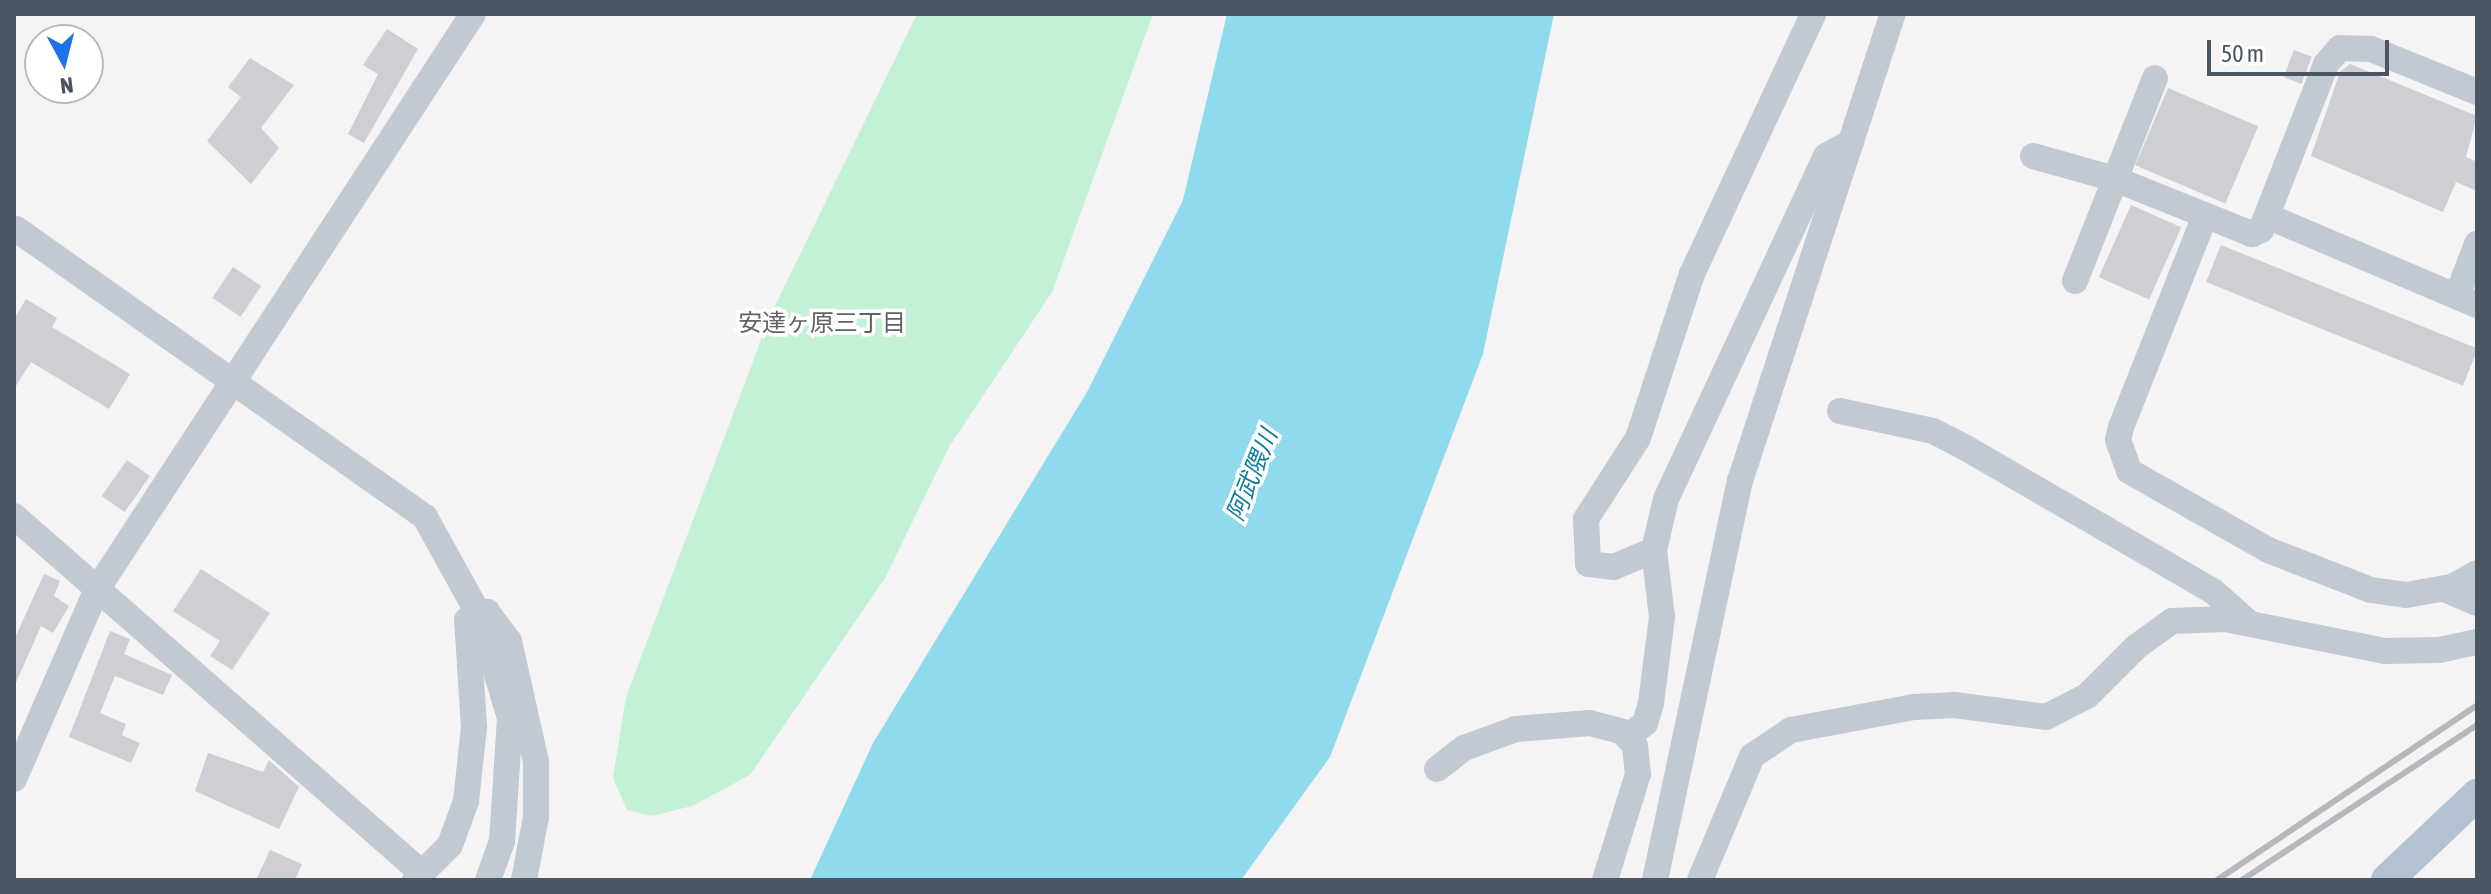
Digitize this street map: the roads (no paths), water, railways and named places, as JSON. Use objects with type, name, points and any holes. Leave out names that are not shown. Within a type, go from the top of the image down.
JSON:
[{"type":"main road","points":[[2387,880],[2477,795]]},
{"type":"street","points":[[14,779],[96,591],[473,14]]},
{"type":"street","points":[[1654,550],[1614,567],[1588,564],[1586,519],[1638,438],[1692,274],[1813,14]]},
{"type":"street","points":[[1655,880],[1740,481],[1893,14]]},
{"type":"street","points":[[2033,156],[2115,179],[2252,234],[2267,216],[2326,64],[2340,48],[2371,49],[2477,92]]},
{"type":"street","points":[[2075,281],[2155,78]]},
{"type":"street","points":[[1629,736],[1645,723],[1661,631],[1654,550],[1666,499],[1826,156],[1851,142]]},
{"type":"street","points":[[2205,216],[2121,427],[2118,440],[2129,471],[2268,550],[2371,590],[2406,595],[2444,589],[2477,573]]},
{"type":"street","points":[[2267,216],[2467,301],[2477,244]]},
{"type":"street","points":[[16,229],[232,387],[425,517],[479,615],[510,718],[502,841],[488,880]]},
{"type":"street","points":[[1840,411],[1933,431],[1966,448],[2214,592],[2249,623]]},
{"type":"street","points":[[14,516],[418,876],[450,845],[466,801],[474,727],[467,620],[487,612],[509,641],[525,696],[536,817],[524,880]]},
{"type":"street","points":[[2444,589],[2477,603]]},
{"type":"street","points":[[1700,880],[1752,756],[1785,732],[1914,707],[1954,705],[2046,717],[2087,696],[2136,647],[2172,621],[2249,623],[2385,651],[2439,650],[2477,642]]},
{"type":"street","points":[[1437,769],[1494,733],[1528,726],[1590,723],[1629,736]]},
{"type":"street","points":[[1605,880],[1638,774],[1629,736]]},
{"type":"water","name":"阿武隈川","points":[[1227,14],[1554,14],[1483,354],[1330,757],[1241,880],[810,880],[873,743],[1087,392],[1183,200]]},
{"type":"railway","points":[[2217,880],[2477,705]]},
{"type":"railway","points":[[2242,880],[2477,725]]},
{"type":"district","name":"安達ヶ原三丁目","points":[[822,323]]}]
